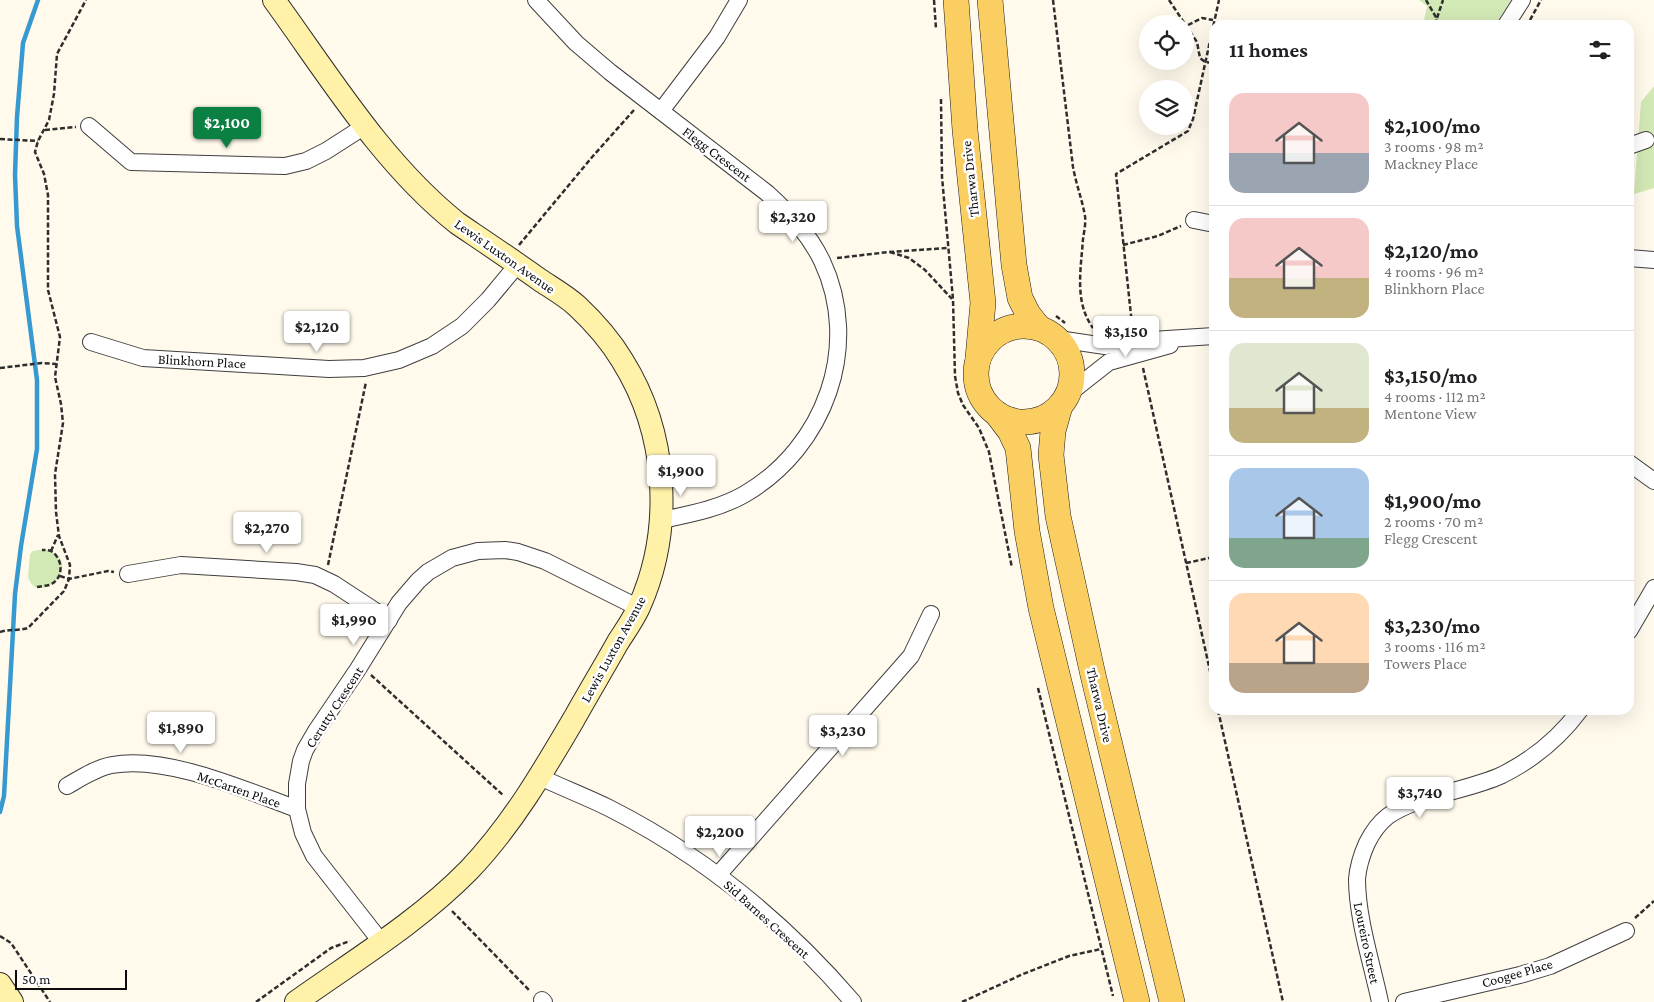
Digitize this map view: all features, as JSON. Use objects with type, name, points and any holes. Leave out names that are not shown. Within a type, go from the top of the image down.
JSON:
[{"type":"main road","name":"Tharwa Drive","points":[[956,0],[965,130],[983,304],[978,358]]},
{"type":"main road","points":[[990,0],[1014,265],[1020,298],[1028,314],[1054,326],[1071,366],[1072,381],[1064,400],[1046,416],[1030,422],[1013,421],[997,414]]},
{"type":"main road","points":[[1054,326],[1009,328],[996,335],[985,345],[978,358],[976,374],[978,390],[986,404],[997,414],[1010,431],[1018,448],[1027,531],[1041,608],[1137,1002]]},
{"type":"main road","name":"Tharwa Drive","points":[[1064,400],[1053,431],[1051,455],[1058,516],[1104,720],[1172,1002]]},
{"type":"street","name":"Lewis Luxton Avenue","points":[[274,0],[365,126],[405,176],[457,222],[517,256],[575,304],[601,330],[623,360],[640,394],[653,431],[660,468],[662,520],[653,568],[639,608],[540,777],[506,826],[469,870],[427,907],[377,936],[296,1002]]},
{"type":"street","name":"Flegg Crescent","points":[[536,0],[576,43],[767,193],[803,229],[822,261],[833,294],[838,348],[832,383],[811,431],[796,453],[764,481],[743,495],[702,512],[662,520]]},
{"type":"street","points":[[661,111],[717,38],[739,0]]},
{"type":"street","points":[[1509,20],[1522,0]]},
{"type":"street","points":[[90,126],[131,162],[285,166],[306,161],[326,152],[365,126]]},
{"type":"street","points":[[1634,144],[1646,140]]},
{"type":"street","points":[[1194,220],[1209,223]]},
{"type":"street","name":"Blinkhorn Place","points":[[91,342],[143,358],[329,369],[364,368],[399,360],[424,350],[462,326],[488,300],[517,256]]},
{"type":"street","points":[[1634,258],[1654,260]]},
{"type":"street","points":[[1054,326],[1105,346],[1136,341],[1209,337]]},
{"type":"street","points":[[1064,400],[1109,362],[1197,338]]},
{"type":"street","points":[[1634,467],[1654,481]]},
{"type":"street","name":"Cerutty Crescent","points":[[377,936],[314,856],[303,833],[297,809],[297,784],[305,750],[399,603],[428,572],[452,558],[478,551],[505,550],[518,552],[545,562],[639,608]]},
{"type":"street","points":[[128,574],[181,564],[315,575],[334,584],[389,620]]},
{"type":"street","points":[[1634,622],[1654,588]]},
{"type":"street","points":[[718,875],[910,656],[931,614]]},
{"type":"street","name":"Loureiro Street","points":[[1380,1002],[1358,902],[1357,877],[1362,853],[1372,833],[1387,817],[1405,807],[1503,774],[1534,755],[1563,730],[1576,715]]},
{"type":"street","name":"McCarten Place","points":[[67,786],[88,773],[111,765],[165,766],[201,775],[297,809]]},
{"type":"street","name":"Sid Barnes Crescent","points":[[540,777],[608,808],[653,832],[718,875],[762,911],[832,977],[853,1002]]},
{"type":"street","name":"Coogee Place","points":[[1404,1002],[1520,975],[1550,966],[1626,931]]},
{"type":"street","points":[[0,984],[12,1002]]},
{"type":"path","points":[[0,632],[7,630],[20,631],[28,628],[64,591],[69,579],[70,565],[59,534],[56,512],[56,474],[63,424],[55,377],[60,337],[48,290],[48,195],[44,174],[36,152],[38,141],[49,120],[54,94],[57,54],[86,0]]},
{"type":"path","points":[[1053,0],[1073,167],[1085,217],[1080,278],[1081,304],[1087,320],[1098,336]]},
{"type":"path","points":[[1169,0],[1180,15]]},
{"type":"path","points":[[1426,0],[1437,19]]},
{"type":"path","points":[[1437,19],[1443,0]]},
{"type":"path","points":[[1194,22],[1202,18],[1214,20]]},
{"type":"path","points":[[1194,36],[1200,58],[1209,62]]},
{"type":"path","points":[[517,256],[593,156],[644,98]]},
{"type":"path","points":[[45,130],[90,126]]},
{"type":"path","points":[[0,139],[38,141]]},
{"type":"path","points":[[1123,244],[1158,236],[1194,220]]},
{"type":"path","points":[[822,261],[889,252],[947,248]]},
{"type":"path","points":[[889,252],[909,258],[925,270],[952,299]]},
{"type":"path","points":[[0,368],[42,363],[56,364]]},
{"type":"path","points":[[323,579],[334,540],[364,393],[366,375],[364,368]]},
{"type":"path","points":[[51,552],[59,534]]},
{"type":"path","points":[[37,587],[51,585],[60,576],[61,570],[60,562],[51,552],[42,550]]},
{"type":"path","points":[[1186,563],[1209,558]]},
{"type":"path","points":[[60,576],[69,579],[108,571],[128,574]]},
{"type":"path","points":[[361,665],[509,800]]},
{"type":"path","points":[[1219,715],[1283,1002]]},
{"type":"path","points":[[1626,931],[1637,914],[1654,901]]},
{"type":"path","points":[[448,907],[526,988],[543,1001]]},
{"type":"path","points":[[0,936],[11,943],[50,1002]]},
{"type":"path","points":[[256,1002],[331,948],[361,936],[377,936]]},
{"type":"path","points":[[962,1002],[1023,974],[1069,956],[1102,949]]},
{"type":"green space","points":[[1419,0],[1511,0],[1498,20],[1424,20],[1427,6]]},
{"type":"green space","points":[[1654,86],[1654,188],[1634,194],[1641,102]]},
{"type":"green space","points":[[44,549],[57,555],[62,563],[57,580],[49,586],[41,588],[33,586],[28,577],[30,554],[33,551]]},
{"type":"waterway","points":[[0,812],[4,796],[15,594],[37,449],[37,380],[17,226],[15,175],[17,117],[23,43],[38,0]]}]
